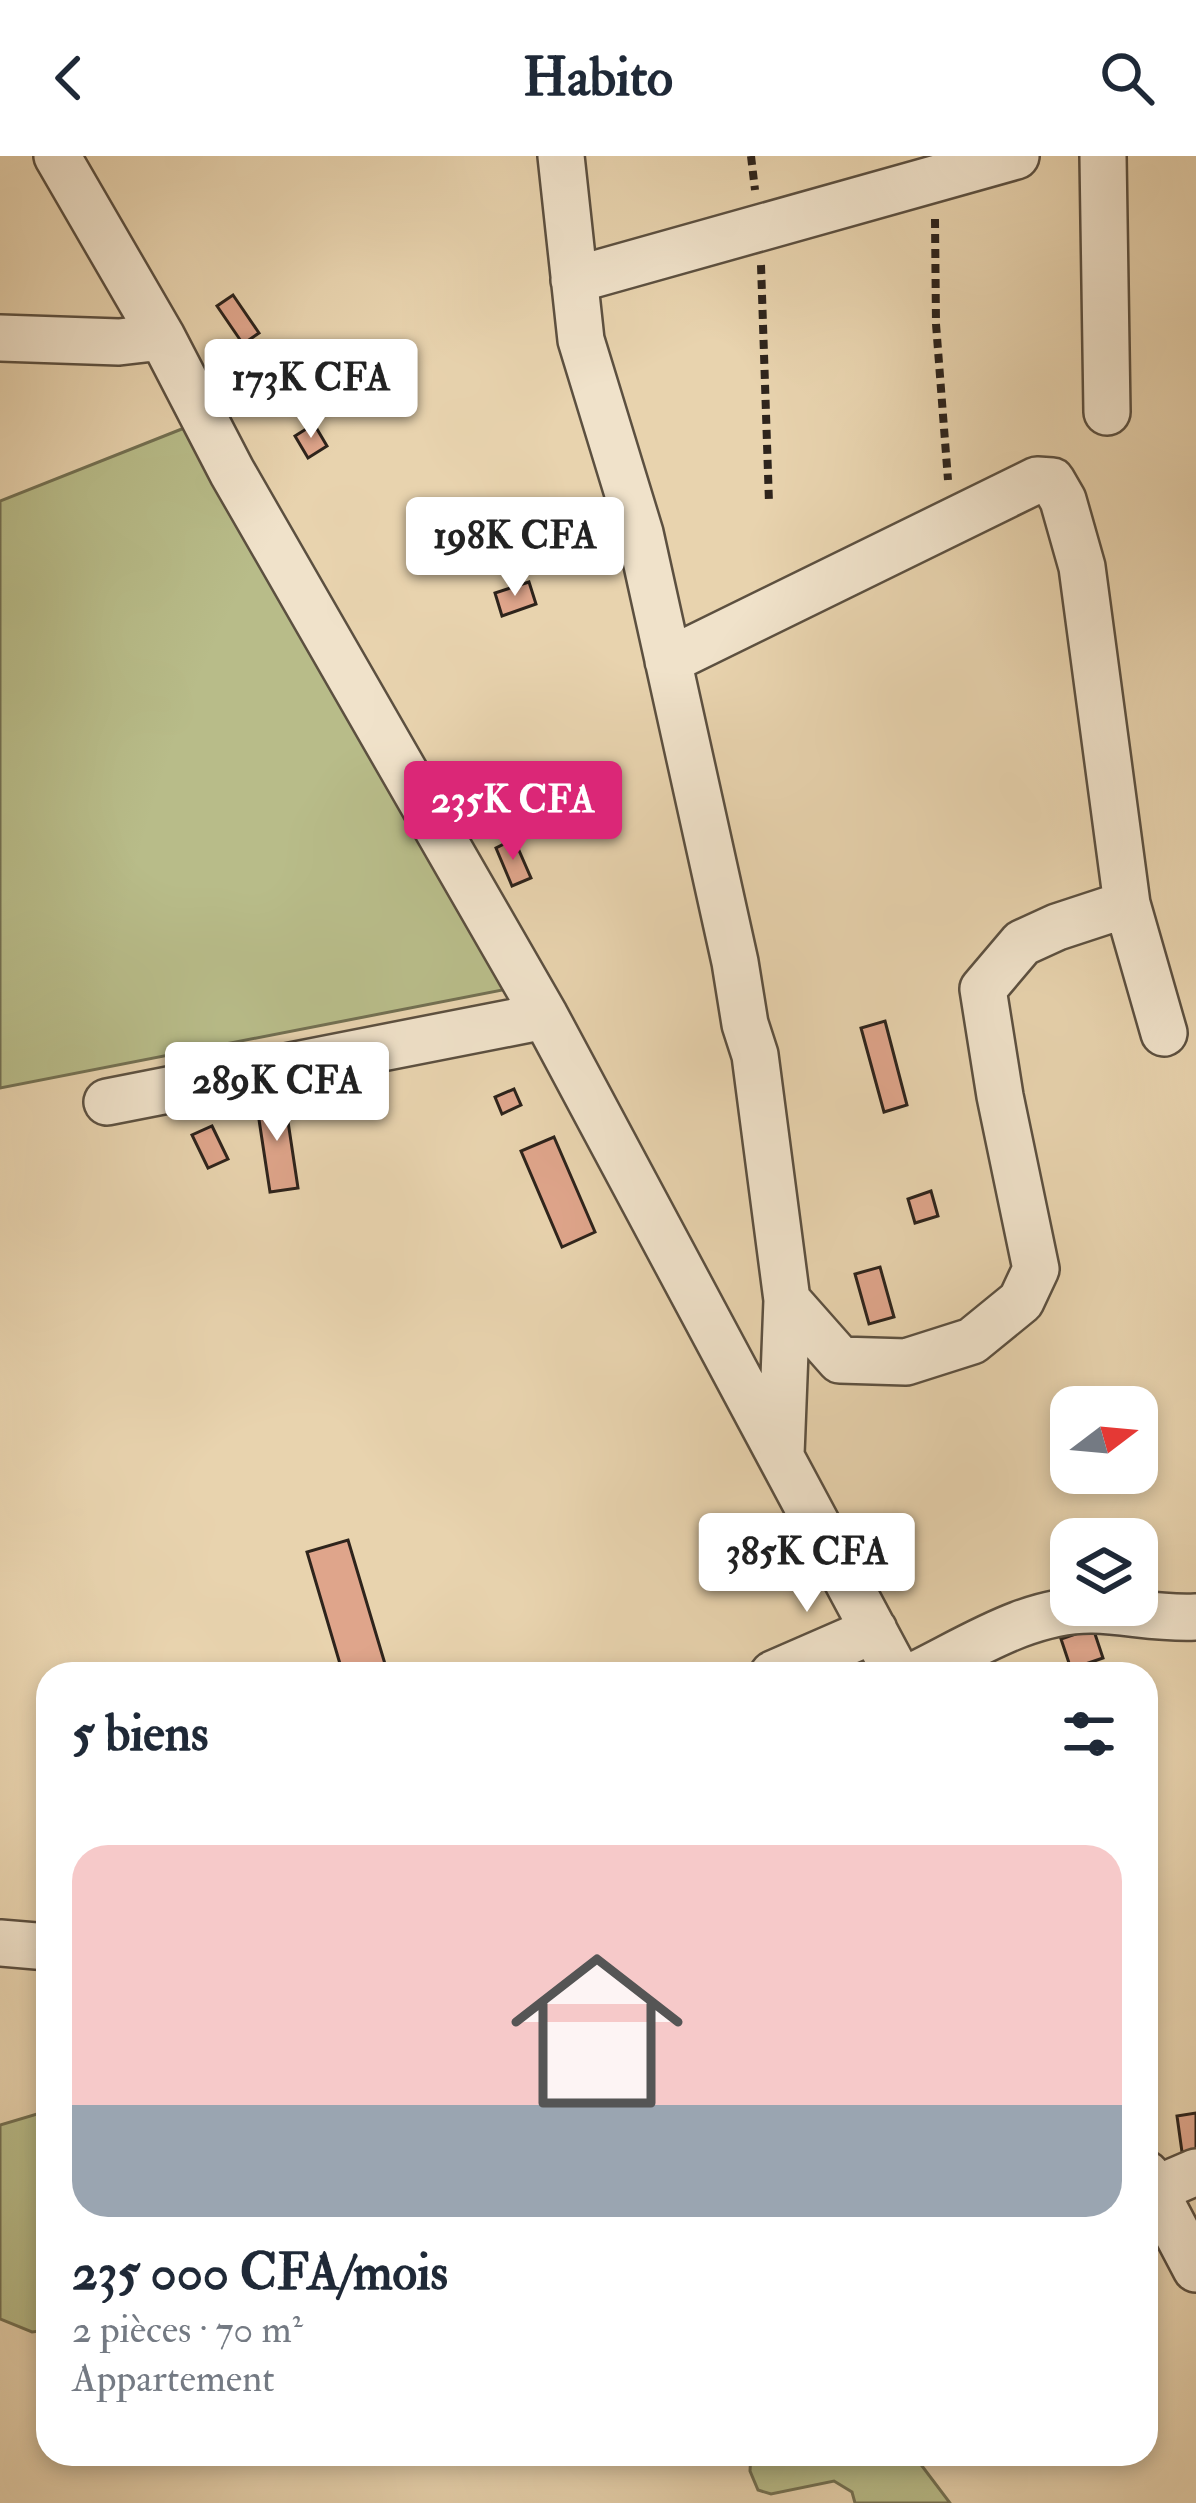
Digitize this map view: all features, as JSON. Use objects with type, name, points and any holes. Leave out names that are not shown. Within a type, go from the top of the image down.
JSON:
[{"type":"street","points":[[57,156],[544,1016],[891,1662]]},
{"type":"street","points":[[561,156],[581,340],[640,533],[755,1054],[787,1300],[781,1456]]},
{"type":"street","points":[[574,280],[1016,156]]},
{"type":"street","points":[[1103,156],[1107,412]]},
{"type":"street","points":[[0,338],[119,342],[163,337]]},
{"type":"street","points":[[668,661],[1036,480],[1052,482],[1063,500],[1082,567],[1127,904],[1164,1033]]},
{"type":"street","points":[[787,1300],[840,1360],[906,1362],[973,1341],[1021,1301],[1036,1269],[983,989],[1022,944],[1057,926],[1127,904]]},
{"type":"street","points":[[107,1102],[544,1016]]},
{"type":"street","points":[[942,1662],[1032,1618],[1094,1610],[1160,1619],[1196,1618]]},
{"type":"street","points":[[800,1662],[874,1630]]},
{"type":"street","points":[[0,1943],[36,1946]]},
{"type":"street","points":[[1158,2196],[1196,2172]]},
{"type":"street","points":[[1158,2207],[1196,2270]]},
{"type":"path","points":[[751,156],[759,228],[769,503]]},
{"type":"path","points":[[935,181],[936,324],[944,451],[955,523]]},
{"type":"green space","points":[[207,419],[528,985],[0,1088],[0,501]]},
{"type":"green space","points":[[36,2114],[36,2332],[0,2319],[0,2125]]},
{"type":"green space","points":[[750,2466],[922,2466],[950,2503],[855,2503],[852,2492],[834,2481],[771,2494],[758,2490]]},
{"type":"building","points":[[233,295],[259,333],[243,344],[217,306]]},
{"type":"building","points":[[314,424],[327,446],[308,458],[295,436]]},
{"type":"building","points":[[529,582],[536,604],[502,616],[495,593]]},
{"type":"building","points":[[514,839],[531,878],[512,886],[496,848]]},
{"type":"building","points":[[885,1021],[907,1105],[884,1112],[861,1028]]},
{"type":"building","points":[[514,1089],[521,1105],[502,1114],[495,1097]]},
{"type":"building","points":[[284,1095],[298,1188],[270,1192],[256,1100]]},
{"type":"building","points":[[212,1126],[228,1159],[208,1168],[192,1135]]},
{"type":"building","points":[[554,1137],[595,1232],[562,1247],[521,1151]]},
{"type":"building","points":[[931,1191],[938,1216],[915,1223],[908,1199]]},
{"type":"building","points":[[880,1267],[894,1317],[869,1324],[855,1274]]},
{"type":"building","points":[[348,1540],[384,1662],[339,1662],[307,1552]]},
{"type":"building","points":[[1093,1628],[1103,1658],[1069,1662],[1061,1639]]},
{"type":"building","points":[[1196,2113],[1196,2150],[1182,2152],[1177,2116]]}]
